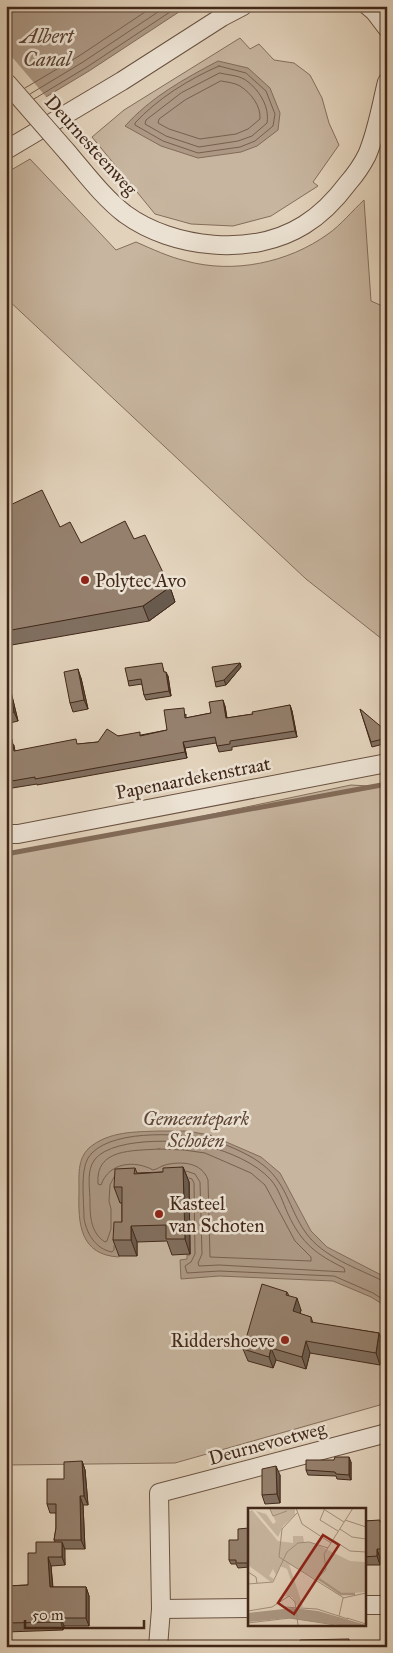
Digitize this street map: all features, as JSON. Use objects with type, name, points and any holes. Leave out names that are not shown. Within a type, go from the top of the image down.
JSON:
[{"type":"street","points":[[6,150],[122,81],[222,17],[243,6]]},
{"type":"street","points":[[368,6],[387,28]]},
{"type":"street","name":"Deurnesteenweg","points":[[6,82],[104,195],[124,213],[144,226],[172,238],[200,244],[232,245],[260,241],[286,234],[304,225],[336,200],[367,155],[376,129],[387,82]]},
{"type":"street","name":"Papenaardekenstraat","points":[[6,834],[18,834],[387,763]]},
{"type":"street","name":"Deurnevoetweg","points":[[161,1609],[159,1493],[387,1433]]},
{"type":"street","points":[[366,1605],[387,1605]]},
{"type":"street","points":[[158,1647],[161,1609],[248,1608]]},
{"type":"green space","points":[[240,38],[250,49],[259,44],[274,60],[294,63],[310,75],[322,98],[329,123],[339,145],[313,182],[318,186],[271,216],[233,226],[191,224],[155,214],[92,137],[124,110]]},
{"type":"green space","points":[[30,159],[116,250],[136,242],[161,253],[204,265],[241,266],[278,259],[296,252],[333,230],[364,200],[371,301],[387,308],[387,643],[306,579],[6,298],[6,173]]},
{"type":"green space","name":"Gemeentepark Schoten","points":[[351,785],[387,787],[387,1403],[175,1463],[6,1465],[6,854],[137,830]]},
{"type":"water","name":"Albert Canal","points":[[6,6],[188,6],[89,71],[6,121]]},
{"type":"water","points":[[218,61],[248,68],[270,88],[280,113],[278,130],[257,146],[241,152],[198,158],[161,146],[125,126],[157,97]]},
{"type":"water","points":[[186,1131],[210,1135],[261,1157],[280,1173],[311,1231],[327,1247],[387,1278],[387,1307],[371,1297],[333,1281],[219,1276],[181,1279],[180,1260],[187,1259],[187,1255],[190,1255],[189,1183],[121,1203],[123,1203],[123,1237],[119,1257],[106,1255],[96,1250],[84,1236],[79,1215],[79,1174],[82,1157],[89,1148],[105,1138],[114,1135]]},
{"type":"pier","points":[[6,50],[48,99],[7,123],[6,122]]},
{"type":"building","name":"Polytec Avo","points":[[42,490],[60,527],[70,522],[81,543],[125,521],[134,539],[145,535],[170,587],[143,606],[6,631],[6,507]]},
{"type":"building","points":[[162,663],[164,672],[166,672],[169,691],[144,695],[141,679],[128,681],[125,668]]},
{"type":"building","points":[[240,663],[224,680],[215,682],[212,667]]},
{"type":"building","points":[[78,669],[84,700],[70,703],[64,672]]},
{"type":"building","points":[[8,683],[14,712],[6,714],[6,684]]},
{"type":"building","points":[[223,700],[226,718],[290,705],[295,731],[230,741],[230,744],[217,746],[215,737],[183,742],[185,752],[35,779],[35,777],[6,782],[6,740],[12,739],[14,751],[76,739],[77,744],[98,742],[107,729],[118,736],[140,732],[140,736],[167,730],[164,710],[184,708],[185,718],[211,713],[209,702]]},
{"type":"building","points":[[360,709],[385,730],[387,738],[371,742]]},
{"type":"building","name":"Kasteel van Schoten","points":[[183,1167],[185,1239],[166,1239],[166,1225],[131,1226],[131,1240],[113,1240],[114,1222],[122,1222],[122,1187],[114,1187],[115,1169],[135,1168],[134,1174],[163,1172],[163,1168]]},
{"type":"building","points":[[262,1284],[287,1292],[286,1295],[297,1298],[293,1311],[311,1317],[311,1322],[379,1333],[376,1353],[306,1341],[302,1357],[271,1348],[269,1357],[243,1349]]},
{"type":"building","points":[[335,1457],[349,1457],[349,1475],[306,1470],[306,1460],[334,1460]]},
{"type":"building","points":[[82,1461],[84,1496],[80,1496],[81,1540],[54,1540],[56,1504],[47,1504],[47,1479],[64,1479],[64,1462]]},
{"type":"building","points":[[276,1466],[277,1494],[262,1495],[262,1469]]},
{"type":"building","points":[[380,1520],[380,1522],[387,1522],[387,1549],[377,1549],[377,1556],[366,1557],[366,1521]]},
{"type":"building","points":[[248,1528],[248,1563],[236,1563],[236,1560],[229,1560],[229,1540],[238,1540],[238,1529]]},
{"type":"building","points":[[36,1542],[62,1542],[62,1557],[48,1557],[50,1587],[86,1587],[86,1618],[61,1618],[61,1622],[6,1623],[6,1586],[28,1585],[28,1553],[36,1553]]},
{"type":"building","points":[[349,1639],[349,1647],[300,1647],[300,1640]]},
{"type":"building","points":[[230,1642],[256,1642],[256,1647],[230,1647]]},
{"type":"waterway","points":[[6,854],[387,784]]},
{"type":"place","name":"Polytec Avo","points":[[85,580]]},
{"type":"place","name":"Kasteel van Schoten","points":[[159,1214]]},
{"type":"place","name":"Riddershoeve","points":[[285,1340]]}]
